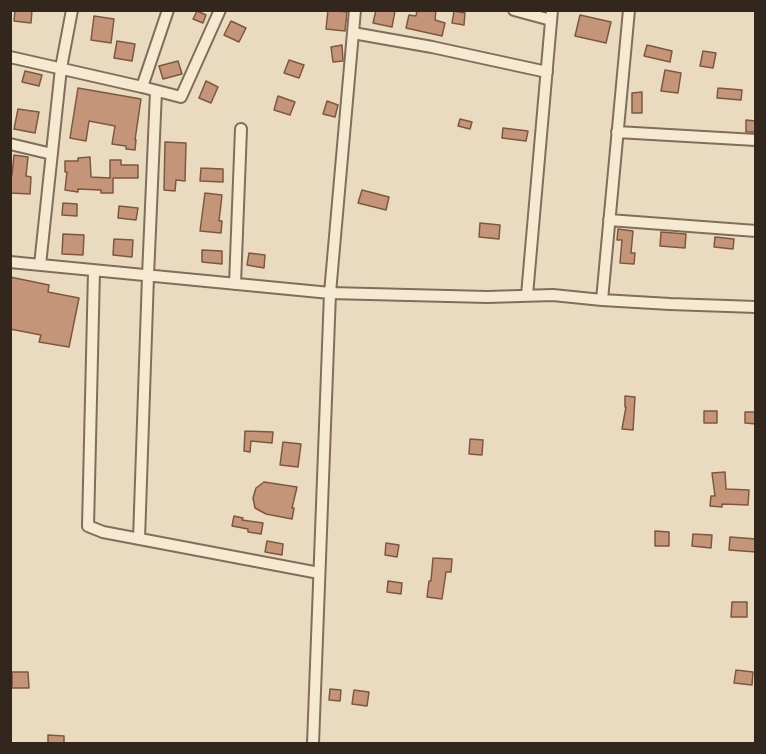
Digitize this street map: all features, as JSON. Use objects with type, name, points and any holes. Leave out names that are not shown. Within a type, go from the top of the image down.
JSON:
[{"type":"street","points":[[40,266],[61,68],[72,10]]},
{"type":"street","points":[[142,87],[168,10]]},
{"type":"street","points":[[10,57],[181,98],[220,10]]},
{"type":"street","points":[[313,744],[330,293],[355,10]]},
{"type":"street","points":[[514,10],[552,15],[527,295]]},
{"type":"street","points":[[602,300],[629,10]]},
{"type":"street","points":[[353,33],[432,47],[547,72]]},
{"type":"street","points":[[139,539],[156,91]]},
{"type":"street","points":[[235,284],[241,129]]},
{"type":"street","points":[[617,132],[756,140]]},
{"type":"street","points":[[10,144],[52,154]]},
{"type":"street","points":[[609,220],[756,231]]},
{"type":"street","points":[[10,262],[330,293],[487,297],[553,295],[602,300],[756,307]]},
{"type":"street","points":[[94,271],[88,526],[103,532],[319,573]]},
{"type":"building","points":[[15,10],[32,10],[31,23],[14,21]]},
{"type":"building","points":[[328,10],[347,12],[345,31],[326,29]]},
{"type":"building","points":[[376,10],[395,11],[392,27],[373,23]]},
{"type":"building","points":[[417,10],[436,10],[435,20],[445,23],[442,36],[406,28],[409,15],[416,16]]},
{"type":"building","points":[[197,11],[206,15],[203,23],[193,19]]},
{"type":"building","points":[[454,11],[465,13],[464,25],[452,23]]},
{"type":"building","points":[[580,15],[611,22],[606,43],[575,36]]},
{"type":"building","points":[[94,16],[114,19],[111,43],[91,40]]},
{"type":"building","points":[[231,21],[246,28],[239,42],[224,35]]},
{"type":"building","points":[[117,41],[135,44],[132,61],[114,58]]},
{"type":"building","points":[[342,45],[343,61],[333,62],[331,47]]},
{"type":"building","points":[[647,45],[672,51],[670,62],[644,56]]},
{"type":"building","points":[[703,51],[716,53],[713,68],[700,66]]},
{"type":"building","points":[[289,60],[304,65],[299,78],[284,73]]},
{"type":"building","points":[[178,61],[182,74],[163,79],[159,66]]},
{"type":"building","points":[[665,70],[681,73],[678,93],[661,91]]},
{"type":"building","points":[[25,71],[42,75],[39,86],[22,82]]},
{"type":"building","points":[[206,81],[218,87],[211,103],[199,98]]},
{"type":"building","points":[[78,88],[141,99],[135,150],[112,144],[115,126],[89,121],[86,141],[70,138]]},
{"type":"building","points":[[718,88],[742,90],[741,100],[717,98]]},
{"type":"building","points":[[642,92],[642,113],[632,113],[632,93]]},
{"type":"building","points":[[278,96],[295,102],[290,115],[274,110]]},
{"type":"building","points":[[327,101],[338,105],[335,117],[323,114]]},
{"type":"building","points":[[18,109],[39,112],[35,133],[14,129]]},
{"type":"building","points":[[460,119],[472,122],[470,129],[458,126]]},
{"type":"building","points":[[746,120],[756,121],[756,132],[746,132]]},
{"type":"building","points":[[503,128],[528,131],[526,141],[502,138]]},
{"type":"building","points":[[165,142],[186,143],[185,181],[176,180],[175,191],[164,190]]},
{"type":"building","points":[[14,155],[28,157],[26,176],[31,177],[30,194],[10,193],[10,175],[12,175]]},
{"type":"building","points":[[90,157],[91,177],[110,178],[110,160],[121,160],[121,165],[138,165],[138,178],[113,178],[113,193],[101,193],[101,190],[78,189],[78,192],[65,190],[67,172],[65,172],[65,161],[78,161],[78,158]]},
{"type":"building","points":[[201,168],[223,169],[223,182],[200,181]]},
{"type":"building","points":[[362,190],[389,197],[386,210],[358,203]]},
{"type":"building","points":[[205,193],[222,195],[219,221],[222,221],[221,233],[200,231]]},
{"type":"building","points":[[63,203],[77,204],[77,216],[62,215]]},
{"type":"building","points":[[119,206],[138,208],[136,220],[118,218]]},
{"type":"building","points":[[480,223],[500,225],[499,239],[479,237]]},
{"type":"building","points":[[618,229],[633,231],[631,253],[635,253],[634,264],[620,263],[622,240],[617,240]]},
{"type":"building","points":[[661,232],[686,234],[685,248],[660,246]]},
{"type":"building","points":[[63,234],[84,235],[83,255],[62,254]]},
{"type":"building","points":[[715,237],[734,239],[733,249],[714,247]]},
{"type":"building","points":[[114,239],[133,240],[132,257],[113,255]]},
{"type":"building","points":[[202,250],[222,251],[222,264],[202,262]]},
{"type":"building","points":[[249,253],[265,255],[264,268],[247,265]]},
{"type":"building","points":[[10,277],[49,285],[48,292],[79,298],[69,347],[39,342],[41,335],[10,329]]},
{"type":"building","points":[[625,396],[635,397],[633,430],[622,429],[626,407]]},
{"type":"building","points":[[704,411],[717,411],[717,423],[704,423]]},
{"type":"building","points":[[745,412],[756,412],[756,424],[745,423]]},
{"type":"building","points":[[245,431],[273,432],[272,443],[251,441],[250,452],[244,451]]},
{"type":"building","points":[[470,439],[483,440],[482,455],[469,454]]},
{"type":"building","points":[[283,442],[301,444],[298,467],[280,465]]},
{"type":"building","points":[[725,472],[726,489],[749,490],[748,505],[710,506],[711,496],[715,496],[712,473]]},
{"type":"building","points":[[264,482],[297,487],[292,519],[266,514],[255,508],[253,498],[256,488]]},
{"type":"building","points":[[234,516],[243,518],[242,520],[263,523],[261,534],[232,526]]},
{"type":"building","points":[[655,531],[669,532],[669,546],[655,546]]},
{"type":"building","points":[[693,534],[712,535],[711,548],[692,546]]},
{"type":"building","points":[[730,537],[756,539],[756,552],[729,550]]},
{"type":"building","points":[[267,541],[283,544],[282,555],[265,552]]},
{"type":"building","points":[[386,543],[399,545],[397,557],[385,555]]},
{"type":"building","points":[[433,558],[452,559],[451,572],[446,572],[442,599],[427,597]]},
{"type":"building","points":[[388,581],[402,583],[401,594],[387,592]]},
{"type":"building","points":[[732,602],[747,602],[747,617],[731,617]]},
{"type":"building","points":[[736,670],[753,672],[752,685],[734,683]]},
{"type":"building","points":[[12,672],[28,672],[29,688],[12,688]]},
{"type":"building","points":[[330,689],[341,690],[340,701],[329,700]]},
{"type":"building","points":[[354,690],[369,692],[367,706],[352,704]]},
{"type":"building","points":[[48,735],[64,736],[64,744],[48,744]]}]
